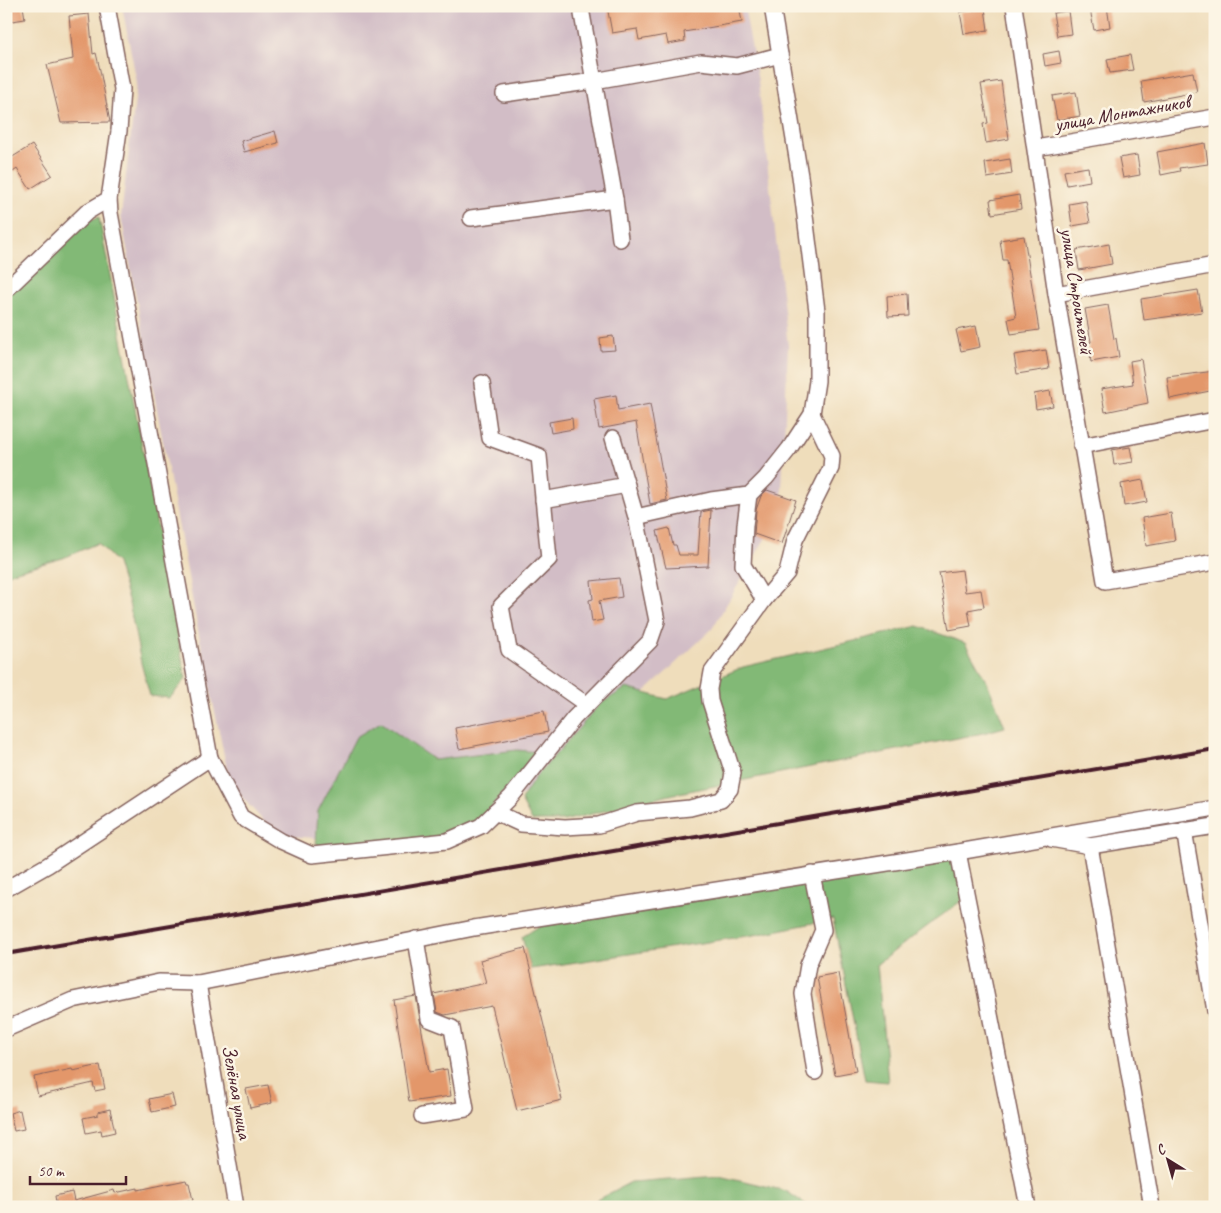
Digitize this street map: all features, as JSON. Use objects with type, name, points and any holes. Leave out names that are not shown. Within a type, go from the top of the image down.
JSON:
[{"type":"street","points":[[107,6],[122,89],[119,131],[109,199],[110,213],[210,758],[241,817],[281,841],[312,855],[447,842],[481,826],[511,797],[574,718],[650,641],[656,621],[636,517],[613,438]]},
{"type":"street","points":[[636,517],[711,500],[748,495],[766,478],[789,449],[812,414],[817,381],[817,311],[800,176],[772,6]]},
{"type":"street","name":"улица Строителей","points":[[1014,6],[1056,294],[1105,581],[1215,562]]},
{"type":"street","points":[[582,14],[615,199],[620,240]]},
{"type":"street","points":[[504,94],[594,82],[701,62],[737,66],[780,56]]},
{"type":"street","name":"улица Монтажников","points":[[1036,148],[1215,117]]},
{"type":"street","points":[[6,290],[87,212],[109,199]]},
{"type":"street","points":[[471,218],[615,199]]},
{"type":"street","points":[[1056,294],[1215,265]]},
{"type":"street","points":[[482,383],[490,438],[538,456],[549,559],[501,606],[509,650],[587,705]]},
{"type":"street","points":[[495,812],[521,824],[565,827],[599,825],[637,813],[690,808],[720,800],[730,790],[733,772],[710,702],[709,689],[712,672],[764,600],[787,573],[795,540],[831,468],[832,456],[812,414]]},
{"type":"street","points":[[1081,446],[1215,420]]},
{"type":"street","points":[[543,500],[627,485]]},
{"type":"street","points":[[748,495],[744,565],[764,600]]},
{"type":"street","points":[[6,889],[48,865],[210,758]]},
{"type":"street","points":[[6,1029],[73,1000],[160,982],[198,983],[416,939],[541,917],[958,852],[1215,808]]},
{"type":"street","points":[[1041,838],[1090,846],[1215,826]]},
{"type":"street","points":[[1184,830],[1215,1011]]},
{"type":"street","points":[[1090,846],[1152,1207]]},
{"type":"street","points":[[958,852],[1028,1207]]},
{"type":"street","points":[[812,874],[822,930],[808,965],[803,994],[815,1072]]},
{"type":"street","points":[[416,939],[429,1019],[452,1028],[466,1109],[422,1116]]},
{"type":"street","name":"Зелёная улица","points":[[198,983],[236,1207]]},
{"type":"shaded area","points":[[122,6],[744,6],[758,81],[788,346],[781,512],[712,629],[579,754],[497,813],[367,842],[276,835],[230,784],[198,630],[121,216],[137,83]]},
{"type":"green space","points":[[99,217],[186,679],[170,698],[150,696],[141,663],[129,603],[117,563],[98,543],[63,558],[13,572],[6,576],[6,297],[83,222]]},
{"type":"green space","points":[[918,626],[965,643],[987,682],[1005,727],[983,733],[674,794],[563,821],[532,821],[521,800],[535,778],[600,704],[626,688],[667,699],[743,667]]},
{"type":"green space","points":[[381,722],[434,760],[517,750],[538,752],[469,833],[334,858],[316,843],[318,811],[356,737]]},
{"type":"green space","points":[[949,857],[963,868],[969,895],[877,964],[888,1082],[865,1080],[833,919],[760,934],[531,969],[522,937],[560,913]]},
{"type":"green space","points":[[719,1175],[786,1191],[810,1207],[583,1207],[631,1182]]},
{"type":"building","points":[[6,6],[23,6],[25,19],[6,22]]},
{"type":"building","points":[[607,6],[739,6],[742,22],[684,32],[685,41],[668,44],[666,35],[639,40],[637,29],[612,33]]},
{"type":"building","points":[[1107,6],[1110,27],[1094,30],[1090,9]]},
{"type":"building","points":[[985,8],[988,30],[964,34],[960,12]]},
{"type":"building","points":[[1068,11],[1071,34],[1057,36],[1053,13]]},
{"type":"building","points":[[89,14],[93,54],[96,53],[110,122],[61,123],[47,65],[73,59],[69,16]]},
{"type":"building","points":[[1059,51],[1061,63],[1045,66],[1043,54]]},
{"type":"building","points":[[1130,55],[1133,70],[1110,73],[1107,59]]},
{"type":"building","points":[[1193,72],[1197,92],[1144,102],[1141,81]]},
{"type":"building","points":[[1001,81],[1009,139],[986,143],[983,124],[988,123],[981,84]]},
{"type":"building","points":[[1076,92],[1080,116],[1057,120],[1052,96]]},
{"type":"building","points":[[275,131],[278,143],[244,152],[241,141]]},
{"type":"building","points":[[1205,143],[1208,164],[1179,168],[1180,171],[1161,175],[1157,152]]},
{"type":"building","points":[[32,145],[52,175],[30,189],[17,169],[13,172],[6,161]]},
{"type":"building","points":[[1137,155],[1140,175],[1123,178],[1119,158]]},
{"type":"building","points":[[1010,159],[1012,174],[987,178],[985,163]]},
{"type":"building","points":[[1088,167],[1090,181],[1067,185],[1064,171]]},
{"type":"building","points":[[1019,195],[1021,209],[992,214],[990,200]]},
{"type":"building","points":[[1086,201],[1090,223],[1072,226],[1069,204]]},
{"type":"building","points":[[1024,236],[1039,330],[1011,334],[1008,319],[1016,317],[1007,260],[1003,260],[1000,240]]},
{"type":"building","points":[[1109,244],[1112,264],[1079,270],[1076,250]]},
{"type":"building","points":[[1198,290],[1202,312],[1144,320],[1141,299]]},
{"type":"building","points":[[907,294],[908,316],[888,317],[887,296]]},
{"type":"building","points":[[1108,305],[1119,357],[1091,362],[1088,343],[1091,342],[1085,309]]},
{"type":"building","points":[[976,326],[980,347],[961,351],[956,330]]},
{"type":"building","points":[[613,336],[615,350],[601,351],[600,338]]},
{"type":"building","points":[[1046,350],[1049,369],[1017,374],[1014,355]]},
{"type":"building","points":[[1141,359],[1148,403],[1105,412],[1101,389],[1133,384],[1130,361]]},
{"type":"building","points":[[1215,371],[1215,390],[1170,399],[1167,377]]},
{"type":"building","points":[[1050,391],[1053,406],[1036,409],[1034,394]]},
{"type":"building","points":[[616,395],[618,410],[650,404],[667,500],[650,504],[636,422],[599,429],[594,399]]},
{"type":"building","points":[[572,418],[573,429],[551,433],[549,422]]},
{"type":"building","points":[[1130,447],[1133,462],[1114,465],[1112,450]]},
{"type":"building","points":[[1143,480],[1147,502],[1124,506],[1121,484]]},
{"type":"building","points":[[767,490],[796,500],[782,544],[754,534],[756,510],[761,496]]},
{"type":"building","points":[[711,510],[708,566],[666,568],[657,531],[669,528],[673,545],[676,545],[679,555],[698,555],[701,512]]},
{"type":"building","points":[[1171,513],[1175,541],[1146,546],[1142,518]]},
{"type":"building","points":[[962,570],[965,592],[981,590],[984,607],[968,610],[971,626],[949,630],[939,573]]},
{"type":"building","points":[[619,578],[622,597],[599,601],[603,620],[592,622],[589,600],[593,599],[591,581]]},
{"type":"building","points":[[544,711],[548,732],[459,749],[455,728]]},
{"type":"building","points":[[525,948],[562,1100],[517,1111],[492,1006],[445,1015],[437,1012],[434,994],[486,983],[480,960]]},
{"type":"building","points":[[838,973],[856,1071],[835,1075],[817,977]]},
{"type":"building","points":[[416,996],[429,1072],[447,1069],[451,1096],[409,1102],[394,1000]]},
{"type":"building","points":[[100,1065],[105,1089],[95,1091],[93,1083],[38,1096],[34,1077]]},
{"type":"building","points":[[268,1085],[272,1103],[250,1108],[246,1089]]},
{"type":"building","points":[[172,1094],[175,1107],[152,1112],[149,1099]]},
{"type":"building","points":[[110,1109],[115,1132],[102,1135],[101,1130],[86,1133],[83,1118],[98,1115],[98,1112]]},
{"type":"building","points":[[20,1110],[24,1129],[14,1131],[10,1113]]},
{"type":"building","points":[[186,1180],[189,1183],[193,1200],[158,1207],[57,1207],[55,1196],[72,1192],[74,1201],[114,1190],[115,1193],[138,1188],[138,1190]]},
{"type":"railway","points":[[6,954],[1215,749]]}]
